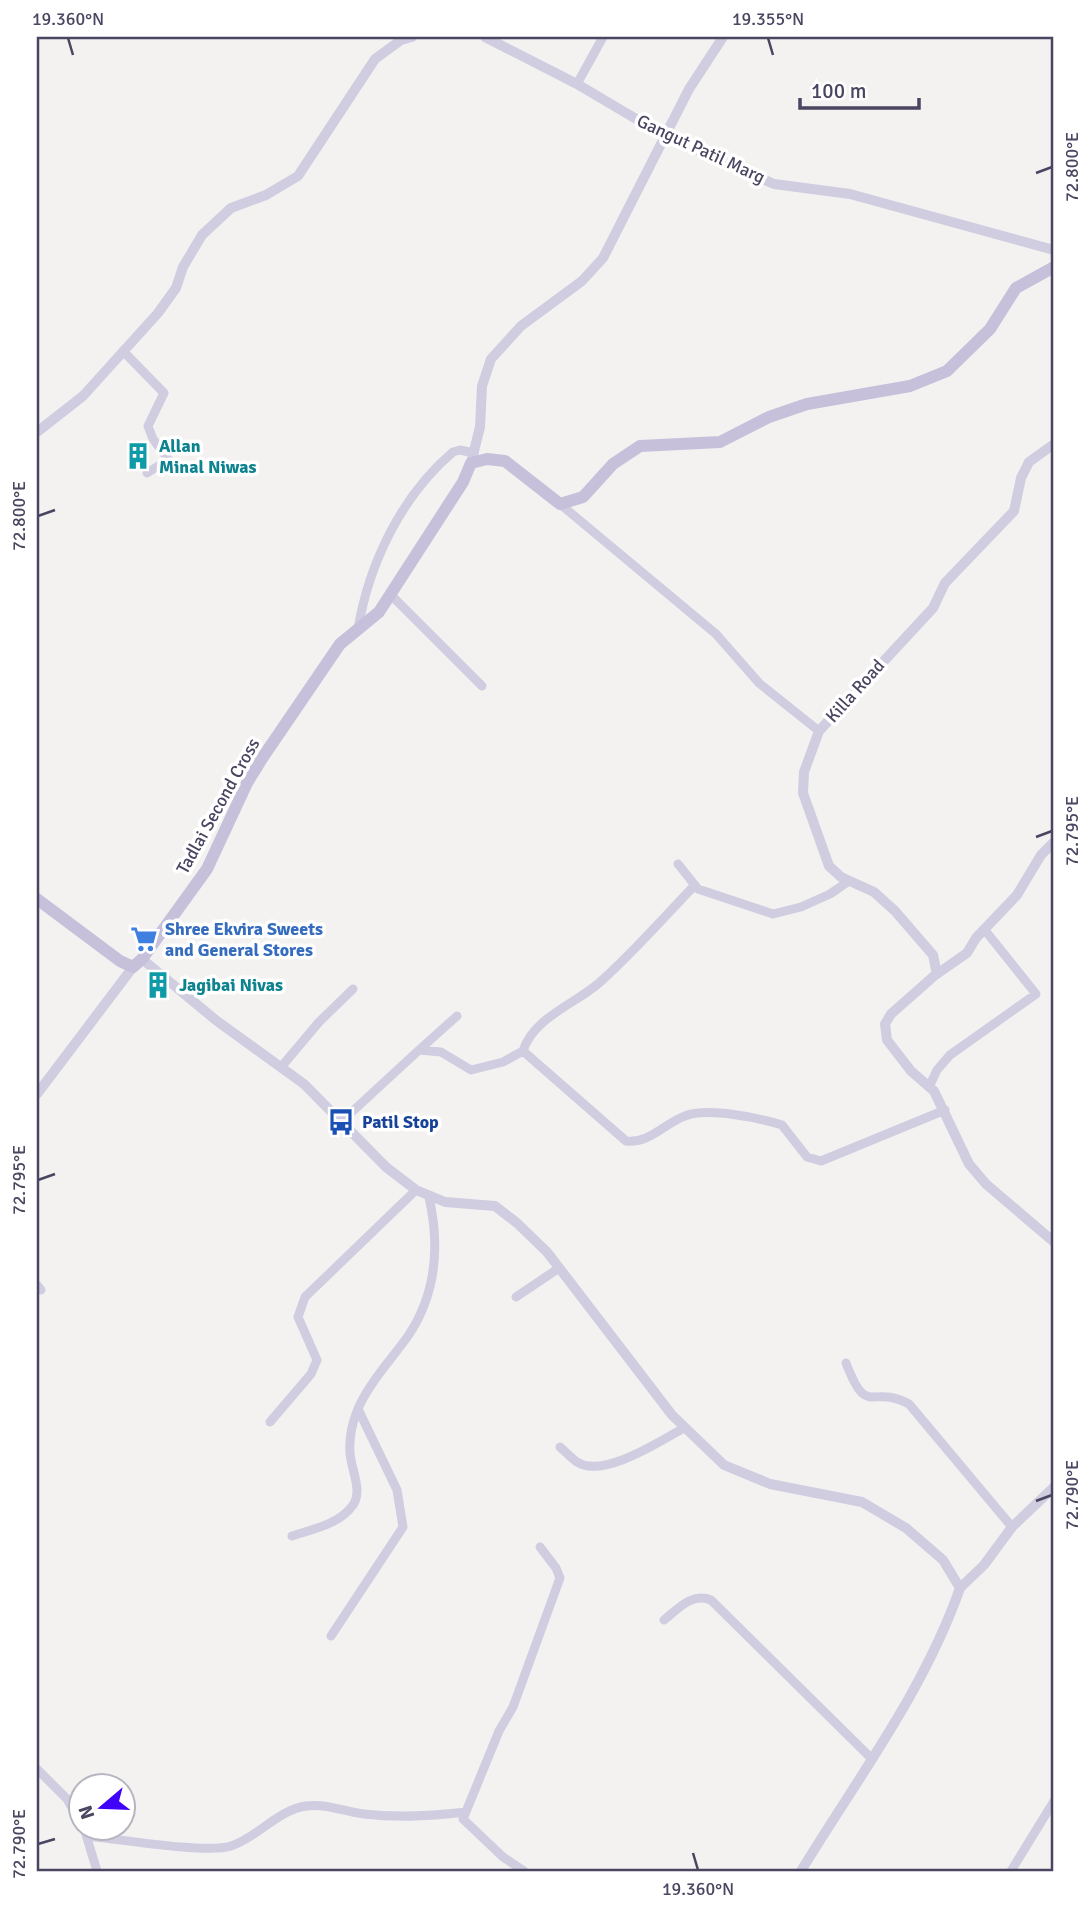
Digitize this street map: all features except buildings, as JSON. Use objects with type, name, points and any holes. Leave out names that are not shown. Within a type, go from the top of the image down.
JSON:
[{"type":"main road","points":[[473,458],[505,461],[560,504],[583,497],[613,464],[640,446],[720,442],[769,418],[807,404],[910,386],[947,371],[990,328],[1016,288],[1054,267]]},
{"type":"main road","name":"Tadlai Second Cross","points":[[137,963],[207,869],[247,783],[263,757],[340,645],[379,612],[463,482],[473,458]]},
{"type":"main road","points":[[37,899],[120,961],[137,963]]},
{"type":"street","points":[[37,432],[83,396],[176,288],[183,267],[202,235],[231,208],[267,195],[298,176],[375,59],[401,40],[412,37]]},
{"type":"street","name":"Gangut Patil Marg","points":[[485,37],[578,84],[665,136],[775,184],[850,194],[1054,250]]},
{"type":"street","points":[[578,84],[603,37]]},
{"type":"street","name":"Tadlai Second Cross","points":[[473,458],[480,427],[482,386],[491,359],[521,326],[582,281],[603,258],[689,89],[723,37]]},
{"type":"street","points":[[123,351],[164,393],[148,426],[153,439],[171,464],[147,473]]},
{"type":"street","name":"Killa Road","points":[[937,974],[933,956],[895,911],[874,892],[849,881],[829,866],[803,793],[803,772],[819,731],[933,608],[945,583],[970,554],[999,529],[1014,510],[1021,478],[1029,462],[1054,444]]},
{"type":"street","points":[[358,629],[364,590],[391,532],[420,484],[453,452],[460,450],[473,458]]},
{"type":"street","points":[[560,504],[716,634],[759,683],[819,731]]},
{"type":"street","points":[[390,594],[482,686]]},
{"type":"street","points":[[1054,842],[1041,855],[1017,895],[984,929],[967,953],[937,974],[891,1014],[885,1024],[887,1040],[911,1071],[929,1087],[945,1110],[969,1164],[986,1184],[1054,1242]]},
{"type":"street","points":[[678,863],[695,885],[773,914],[801,907],[849,881]]},
{"type":"street","points":[[419,1050],[441,1052],[471,1069],[503,1062],[523,1051],[526,1042],[558,1010],[598,984],[695,885]]},
{"type":"street","points":[[929,1087],[937,1070],[950,1055],[1036,994],[984,929]]},
{"type":"street","points":[[137,963],[282,1066],[386,1167],[416,1190],[445,1202],[495,1206],[547,1252],[684,1428],[712,1456],[743,1474],[770,1484],[862,1502],[906,1528],[943,1560],[960,1588]]},
{"type":"street","name":"Tadlai Second Cross","points":[[37,1094],[137,963]]},
{"type":"street","points":[[282,1066],[319,1023],[354,989]]},
{"type":"street","points":[[341,1122],[457,1016]]},
{"type":"street","points":[[523,1051],[626,1141],[645,1139],[685,1116],[709,1112],[782,1125],[807,1157],[821,1161],[945,1110]]},
{"type":"street","points":[[270,1422],[311,1374],[317,1360],[298,1317],[305,1297],[416,1190]]},
{"type":"street","points":[[292,1536],[337,1521],[355,1503],[358,1494],[349,1453],[358,1409],[410,1333],[432,1284],[436,1228],[429,1197]]},
{"type":"street","points":[[516,1297],[559,1268]]},
{"type":"street","points":[[846,1363],[857,1391],[863,1395],[899,1399],[909,1404],[1012,1527]]},
{"type":"street","points":[[331,1636],[403,1527],[397,1490],[358,1409]]},
{"type":"street","points":[[560,1447],[579,1464],[599,1466],[639,1452],[684,1428]]},
{"type":"street","points":[[801,1871],[892,1729],[923,1671],[960,1588],[984,1565],[1012,1527],[1054,1487]]},
{"type":"street","points":[[524,1871],[502,1857],[463,1819],[499,1731],[513,1707],[560,1578],[540,1547]]},
{"type":"street","points":[[664,1620],[691,1599],[699,1597],[711,1600],[871,1758]]},
{"type":"street","points":[[37,1769],[66,1798]]},
{"type":"street","points":[[1011,1871],[1054,1801]]},
{"type":"street","points":[[136,1838],[221,1849],[247,1839],[283,1815],[304,1806],[319,1805],[355,1813],[407,1818],[466,1811]]},
{"type":"street","points":[[89,1842],[97,1871]]},
{"type":"place","name":"Allan Minal Niwas","points":[[138,456]]},
{"type":"place","name":"Shree Ekvira Sweets and General Stores","points":[[144,939]]},
{"type":"place","name":"Jagibai Nivas","points":[[158,985]]},
{"type":"place","name":"Patil Stop","points":[[341,1122]]}]
